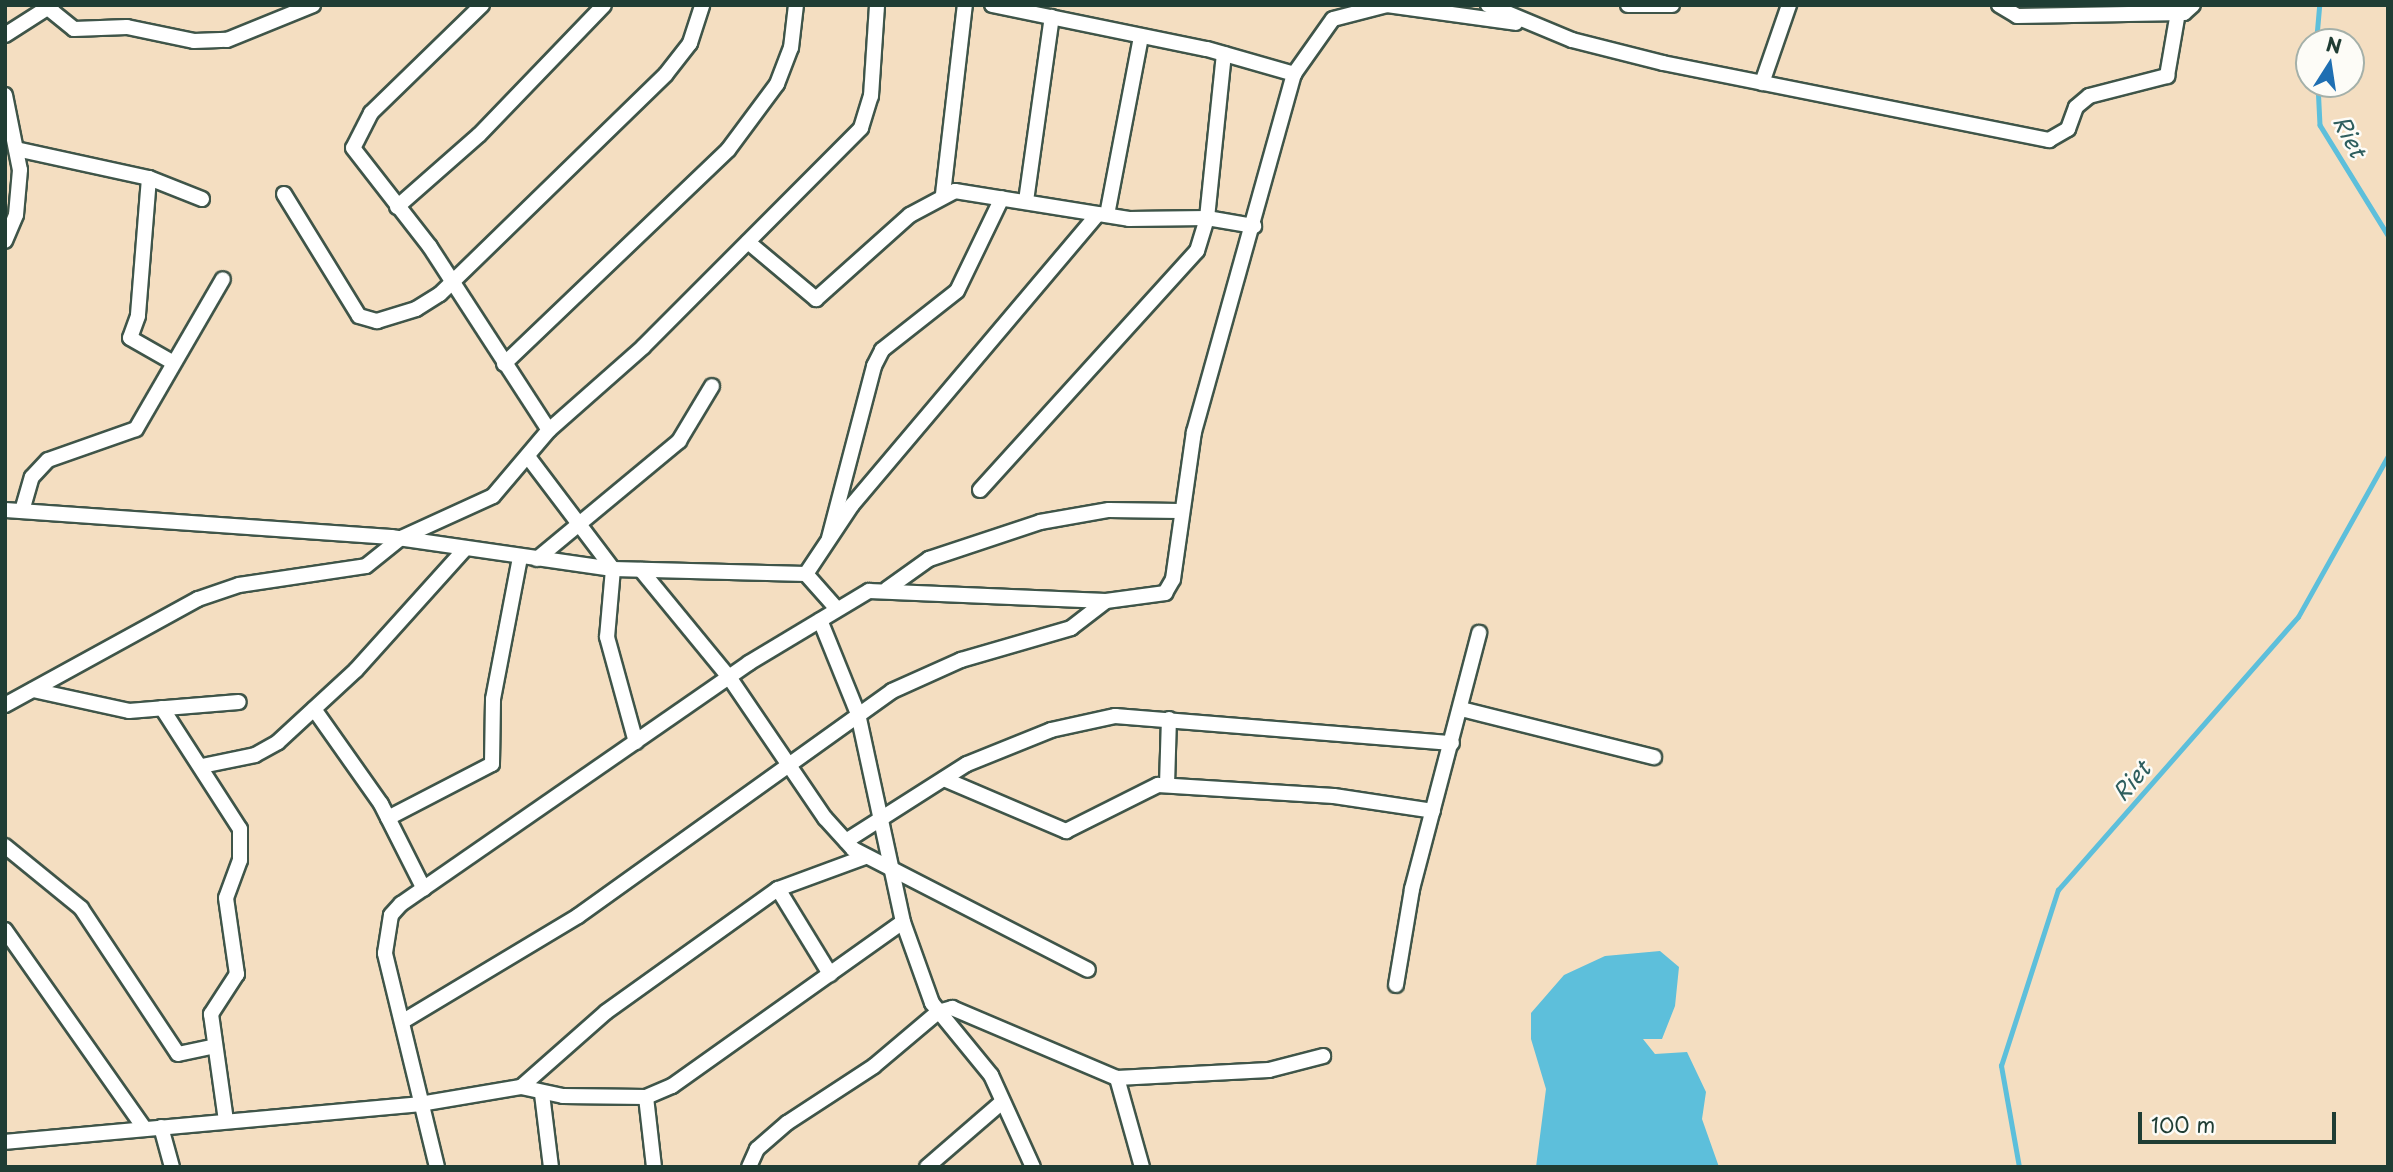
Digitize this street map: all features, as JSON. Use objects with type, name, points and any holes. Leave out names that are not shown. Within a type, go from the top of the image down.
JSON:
[{"type":"street","points":[[5,34],[50,7],[75,29],[127,27],[194,41],[227,40],[313,5]]},
{"type":"street","points":[[482,5],[355,136],[361,163],[452,280],[549,430]]},
{"type":"street","points":[[397,207],[479,135],[604,5]]},
{"type":"street","points":[[284,194],[364,319],[416,309],[452,280],[666,74],[690,43],[702,5]]},
{"type":"street","points":[[504,364],[736,140],[777,84],[791,48],[796,5]]},
{"type":"street","points":[[5,705],[198,599],[239,585],[340,575],[366,566],[401,538],[493,496],[529,458],[549,430],[748,242],[861,128],[871,96],[877,5]]},
{"type":"street","points":[[943,194],[965,5]]},
{"type":"street","points":[[992,5],[1224,54],[1294,74]]},
{"type":"street","points":[[437,1167],[385,935],[396,908],[729,677],[869,591],[887,589],[1107,601],[1166,593],[1173,579],[1179,511],[1194,432],[1254,226],[1294,74],[1334,19],[1387,5],[1520,23],[1762,83],[2056,139],[2089,96],[2167,76],[2178,12]]},
{"type":"street","points":[[1488,5],[1520,23]]},
{"type":"street","points":[[1629,5],[1672,5]]},
{"type":"street","points":[[1762,83],[1789,5]]},
{"type":"street","points":[[1999,5],[2017,16],[2083,8],[2178,12],[2193,5]]},
{"type":"street","points":[[1026,201],[1052,17]]},
{"type":"street","points":[[806,574],[829,539],[1102,214],[1141,36]]},
{"type":"street","points":[[980,490],[1197,251],[1207,218],[1224,54]]},
{"type":"street","points":[[5,95],[16,149],[19,191],[5,241]]},
{"type":"street","points":[[16,149],[149,178],[202,199]]},
{"type":"street","points":[[149,178],[138,316],[130,338],[172,362]]},
{"type":"street","points":[[748,242],[816,299],[909,215],[943,194],[1026,201],[1102,214],[1207,218],[1254,226]]},
{"type":"street","points":[[829,539],[874,366],[882,351],[957,291],[1002,198]]},
{"type":"street","points":[[22,512],[32,477],[47,460],[136,429],[172,362],[223,279]]},
{"type":"street","points":[[537,559],[679,441],[712,386]]},
{"type":"street","points":[[529,458],[580,521],[613,569],[607,637],[636,742]]},
{"type":"street","points":[[5,510],[401,538],[464,551],[613,569],[806,574],[837,609]]},
{"type":"street","points":[[887,589],[929,559],[1040,522],[1109,510],[1179,511]]},
{"type":"street","points":[[202,766],[255,755],[314,709],[464,551]]},
{"type":"street","points":[[388,818],[492,764],[493,699],[520,557]]},
{"type":"street","points":[[641,570],[729,677],[846,841],[865,857],[893,873],[1088,970]]},
{"type":"street","points":[[405,1020],[578,916],[788,762],[858,713],[922,674],[1071,628],[1107,601]]},
{"type":"street","points":[[820,620],[858,713],[878,821],[903,922],[938,1012],[977,1054],[1033,1167]]},
{"type":"street","points":[[1396,985],[1433,811],[1479,633]]},
{"type":"street","points":[[33,690],[129,711],[239,702]]},
{"type":"street","points":[[162,708],[202,766],[240,830],[242,847],[226,898],[237,974],[211,1014],[212,1048],[226,1121]]},
{"type":"street","points":[[314,709],[388,818],[424,888]]},
{"type":"street","points":[[1461,709],[1654,757]]},
{"type":"street","points":[[846,841],[944,779],[1051,730],[1115,716],[1452,743]]},
{"type":"street","points":[[1167,785],[1169,719]]},
{"type":"street","points":[[944,779],[1066,831],[1143,788],[1167,785],[1334,796],[1433,811]]},
{"type":"street","points":[[5,846],[81,908],[178,1054],[212,1048]]},
{"type":"street","points":[[521,1087],[606,1012],[778,889],[865,857]]},
{"type":"street","points":[[778,889],[830,974]]},
{"type":"street","points":[[5,1142],[421,1104],[521,1087],[542,1094],[646,1097],[672,1086],[903,922]]},
{"type":"street","points":[[5,930],[145,1129]]},
{"type":"street","points":[[749,1167],[757,1149],[787,1123],[874,1066],[938,1012],[962,1012],[1117,1078],[1269,1070],[1323,1056]]},
{"type":"street","points":[[1117,1078],[1142,1167]]},
{"type":"street","points":[[542,1094],[551,1167]]},
{"type":"street","points":[[646,1097],[654,1167]]},
{"type":"street","points":[[927,1167],[1002,1102]]},
{"type":"street","points":[[162,1127],[172,1167]]},
{"type":"water","points":[[1660,951],[1679,967],[1675,1006],[1662,1039],[1643,1039],[1655,1054],[1687,1052],[1706,1092],[1702,1119],[1719,1167],[1536,1167],[1546,1089],[1531,1039],[1531,1013],[1564,975],[1605,956]]},
{"type":"waterway","name":"Riet","points":[[2317,28],[2319,5]]},
{"type":"waterway","name":"Riet","points":[[2319,98],[2320,125],[2388,235]]},
{"type":"waterway","name":"Riet","points":[[2019,1167],[2001,1066],[2058,890],[2298,617],[2388,456]]}]
